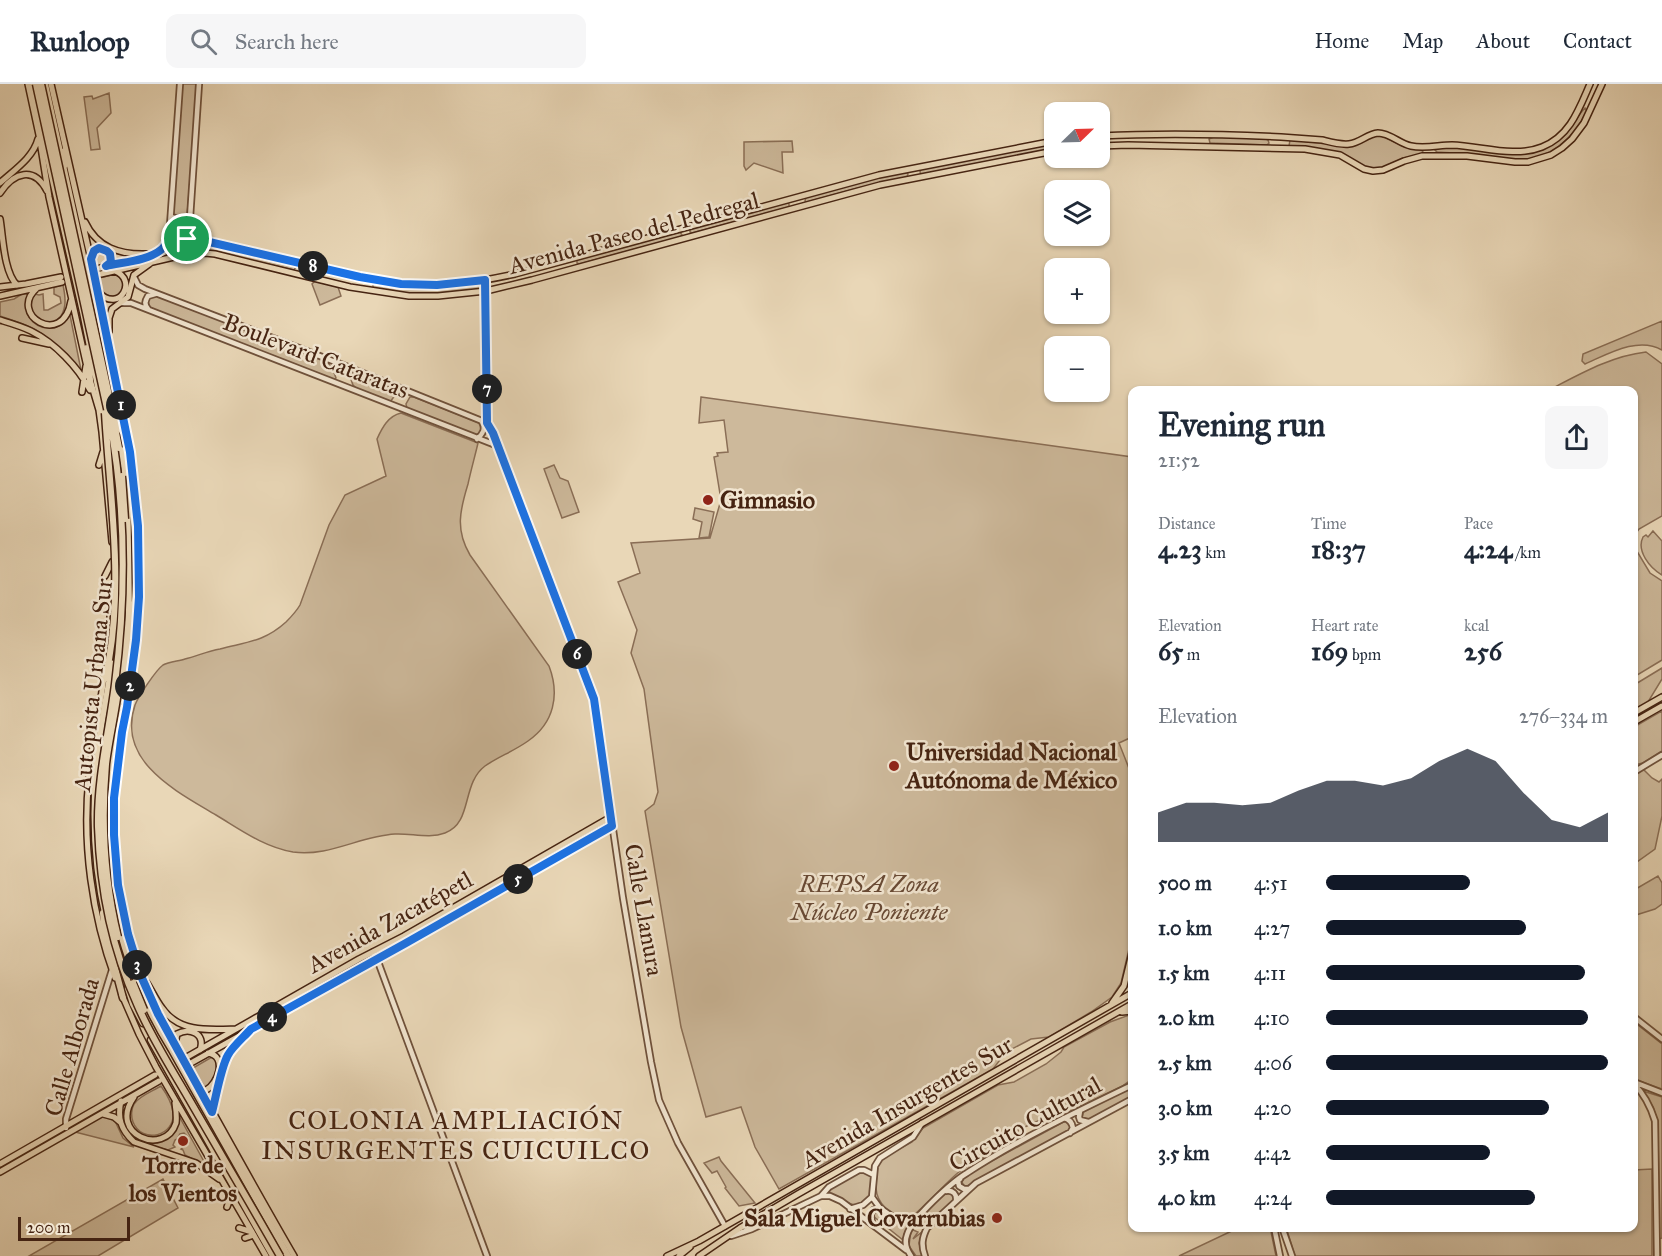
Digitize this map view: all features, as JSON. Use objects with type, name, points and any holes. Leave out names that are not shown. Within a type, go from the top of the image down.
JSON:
[{"type":"highway","points":[[29,84],[82,312],[112,460],[116,500],[118,573],[116,645],[102,723],[94,831],[104,926],[123,998]]},
{"type":"highway","name":"Autopista Urbana Sur","points":[[36,84],[118,440],[124,486],[127,562],[126,616],[116,705],[106,761],[104,798],[104,837],[111,908],[124,958],[152,1025],[281,1256]]},
{"type":"highway","points":[[43,84],[111,382],[127,483],[129,612],[123,675],[109,770],[107,808],[107,838],[114,903],[126,950],[154,1021],[288,1256]]},
{"type":"highway","name":"Autopista Urbana Sur","points":[[43,84],[107,400]]},
{"type":"highway","points":[[42,151],[52,178]]},
{"type":"highway","points":[[65,151],[65,177]]},
{"type":"highway","points":[[82,312],[87,379]]},
{"type":"highway","points":[[104,680],[115,613],[115,544],[108,458],[107,400]]},
{"type":"highway","points":[[107,400],[122,430],[135,531],[135,604],[124,721]]},
{"type":"highway","points":[[113,587],[116,645]]},
{"type":"highway","points":[[110,870],[115,895],[123,914]]},
{"type":"highway","points":[[100,889],[108,924],[133,1004],[162,1060],[273,1256]]},
{"type":"highway","points":[[232,1156],[271,1218]]},
{"type":"main road","points":[[29,84],[49,197],[86,364],[87,379],[99,410],[104,447],[113,587],[104,680],[88,782],[87,841],[92,890],[112,970],[139,1034],[266,1256]]},
{"type":"main road","points":[[51,84],[98,291],[130,452],[138,526],[139,608],[117,772],[114,812],[117,871],[123,914],[141,976],[158,1014],[294,1256]]},
{"type":"main road","points":[[1110,136],[1206,134],[1303,138],[1345,144],[1380,133],[1415,147],[1442,145],[1526,151],[1547,145],[1565,132],[1575,118],[1590,84]]},
{"type":"main road","points":[[1110,146],[1305,149],[1340,154],[1364,169],[1376,171],[1422,156],[1467,156],[1528,162],[1551,155],[1572,139],[1584,123],[1602,84]]},
{"type":"main road","points":[[0,183],[27,159],[37,144],[39,135]]},
{"type":"main road","name":"Avenida Paseo del Pedregal","points":[[188,239],[401,284],[437,285],[485,280],[515,274],[879,175],[1044,143]]},
{"type":"main road","name":"Avenida Paseo del Pedregal","points":[[186,255],[215,254],[351,286],[401,295],[438,296],[486,291],[880,185],[1044,153]]},
{"type":"main road","points":[[0,193],[11,180],[22,175],[30,175],[41,181],[49,197]]},
{"type":"main road","points":[[80,212],[97,240],[114,251],[124,254],[154,254]]},
{"type":"main road","points":[[0,219],[9,270],[12,280],[17,285]]},
{"type":"main road","points":[[190,220],[197,235],[205,241]]},
{"type":"main road","points":[[102,269],[154,254],[178,234],[188,239],[190,247],[186,255],[180,258],[174,257],[113,271]]},
{"type":"main road","points":[[168,241],[168,251],[174,257]]},
{"type":"main road","points":[[92,265],[93,253],[96,249],[107,251],[111,262],[102,269]]},
{"type":"main road","points":[[108,341],[110,315],[114,307],[129,295],[134,275],[139,269],[152,262]]},
{"type":"main road","points":[[98,291],[102,296],[110,299],[123,295],[126,289],[124,279],[118,272],[102,269]]},
{"type":"main road","points":[[515,274],[518,284]]},
{"type":"main road","points":[[0,287],[62,279],[37,288],[0,296]]},
{"type":"main road","points":[[37,288],[30,296],[28,305],[32,316],[44,325],[52,325],[63,320],[69,309],[71,297]]},
{"type":"main road","points":[[0,320],[29,330],[51,345],[87,379]]},
{"type":"main road","points":[[22,338],[51,345]]},
{"type":"main road","points":[[81,392],[87,379]]},
{"type":"main road","points":[[99,465],[104,447]]},
{"type":"main road","points":[[104,507],[107,498]]},
{"type":"main road","points":[[105,576],[112,562]]},
{"type":"main road","points":[[1638,711],[1662,697]]},
{"type":"main road","points":[[1638,720],[1662,706]]},
{"type":"main road","name":"Avenida Zacatépetl","points":[[610,817],[200,1050],[189,1060],[207,1054],[612,826]]},
{"type":"main road","points":[[594,826],[597,834]]},
{"type":"main road","points":[[548,852],[552,860]]},
{"type":"main road","points":[[1103,1011],[1122,989],[1128,967]]},
{"type":"main road","points":[[141,976],[162,1009],[183,1026],[199,1029],[238,1029]]},
{"type":"main road","name":"Avenida Insurgentes Sur","points":[[668,1256],[699,1241],[1128,995]]},
{"type":"main road","name":"Avenida Insurgentes Sur","points":[[699,1255],[769,1211],[1128,1007]]},
{"type":"main road","points":[[1120,1012],[1128,1011]]},
{"type":"main road","points":[[212,1112],[227,1056],[251,1029]]},
{"type":"main road","points":[[175,1045],[177,1034],[186,1031],[201,1037],[200,1050]]},
{"type":"main road","points":[[200,1089],[206,1090],[213,1086],[220,1064],[216,1055],[207,1054]]},
{"type":"main road","points":[[0,1172],[155,1075]]},
{"type":"main road","points":[[100,1111],[121,1103],[159,1081]]},
{"type":"main road","points":[[120,1122],[124,1094]]},
{"type":"main road","points":[[135,1095],[128,1107],[127,1121],[134,1132],[148,1140],[162,1138],[173,1128],[177,1117],[175,1099]]},
{"type":"main road","points":[[100,1111],[120,1122],[126,1135],[134,1142],[196,1163],[224,1183]]},
{"type":"main road","points":[[0,1164],[67,1130]]},
{"type":"main road","points":[[227,1207],[231,1196]]},
{"type":"main road","points":[[239,1228],[253,1234]]},
{"type":"main road","points":[[244,1238],[253,1234]]},
{"type":"main road","name":"Avenida Insurgentes Sur","points":[[679,1256],[699,1241]]},
{"type":"street","points":[[168,241],[180,84]]},
{"type":"street","points":[[188,239],[200,84]]},
{"type":"street","points":[[171,218],[190,220]]},
{"type":"street","name":"Boulevard Cataratas","points":[[134,275],[140,287],[484,422]]},
{"type":"street","points":[[477,439],[484,428],[485,280]]},
{"type":"street","points":[[151,311],[145,305],[146,300],[151,294],[158,294]]},
{"type":"street","name":"Boulevard Cataratas","points":[[121,303],[131,303],[498,446]]},
{"type":"street","name":"Calle Llanura","points":[[484,422],[490,427],[498,446],[594,699],[610,817],[659,1100],[678,1143],[725,1226]]},
{"type":"street","points":[[1638,770],[1662,755]]},
{"type":"street","points":[[373,952],[486,1256]]},
{"type":"street","name":"Calle Alborada","points":[[67,1130],[66,1119],[112,970]]},
{"type":"street","points":[[1638,1020],[1662,1039]]},
{"type":"street","points":[[1638,1084],[1662,1093]]},
{"type":"street","name":"Circuito Cultural","points":[[906,1250],[907,1234],[911,1226],[961,1177],[1064,1118],[1128,1087]]},
{"type":"street","points":[[1638,1088],[1655,1121],[1657,1256]]},
{"type":"street","name":"Circuito Cultural","points":[[925,1256],[922,1238],[927,1228],[969,1189],[998,1171],[1128,1102]]},
{"type":"street","points":[[1082,1109],[1078,1117],[1082,1122],[1089,1122]]},
{"type":"street","points":[[1064,1118],[1072,1124],[1073,1128],[1069,1135]]},
{"type":"street","points":[[916,1221],[899,1221],[880,1208],[872,1197],[875,1166],[880,1158],[913,1137],[922,1123]]},
{"type":"street","points":[[731,1236],[752,1229],[821,1196],[830,1187],[859,1170],[874,1175]]},
{"type":"street","points":[[961,1177],[958,1181],[959,1186],[969,1189]]},
{"type":"street","points":[[943,1193],[951,1191],[956,1201]]},
{"type":"street","points":[[821,1196],[835,1197],[911,1256]]},
{"type":"street","points":[[850,1209],[863,1205],[872,1197]]},
{"type":"street","points":[[873,1225],[871,1212],[880,1208]]},
{"type":"street","points":[[1276,1232],[1280,1255],[1291,1256],[1284,1232]]},
{"type":"street","points":[[1656,1245],[1662,1241]]},
{"type":"green space","points":[[182,84],[198,84],[187,216],[180,217],[173,215]]},
{"type":"green space","points":[[109,93],[111,113],[97,128],[100,149],[91,150],[84,97],[92,96],[93,99]]},
{"type":"green space","points":[[1585,108],[1587,111],[1575,131],[1558,146],[1539,157],[1515,160],[1435,150],[1436,147],[1457,147],[1517,153],[1540,150],[1562,138]]},
{"type":"green space","points":[[1380,135],[1402,146],[1421,149],[1423,152],[1403,158],[1383,168],[1373,169],[1337,152],[1289,146],[1290,140],[1351,146]]},
{"type":"green space","points":[[1214,137],[1266,139],[1269,143],[1267,145],[1210,143],[1209,139]]},
{"type":"green space","points":[[792,141],[793,152],[782,152],[783,173],[754,163],[746,170],[744,142]]},
{"type":"green space","points":[[1044,145],[1044,150],[1041,152],[923,174],[920,172],[921,169]]},
{"type":"green space","points":[[906,172],[907,177],[805,201],[806,197]]},
{"type":"green space","points":[[787,202],[789,207],[690,232],[690,228]]},
{"type":"green space","points":[[680,232],[682,235],[680,237],[577,263],[577,259]]},
{"type":"green space","points":[[192,241],[294,264],[296,267],[294,270],[215,252],[192,252]]},
{"type":"green space","points":[[116,274],[123,281],[122,292],[116,296],[108,296],[102,289],[99,278]]},
{"type":"green space","points":[[315,281],[338,287],[341,296],[320,305],[312,284]]},
{"type":"green space","points":[[373,284],[448,287],[479,284],[482,287],[481,289],[409,294],[375,289]]},
{"type":"green space","points":[[63,285],[65,300],[63,313],[57,321],[44,323],[31,312],[32,298],[35,294],[43,294],[44,310],[48,310],[61,303],[60,297],[54,294],[54,287]]},
{"type":"green space","points":[[30,293],[27,313],[38,325],[45,328],[54,327],[70,315],[82,375],[47,337],[26,325],[0,316],[0,302]]},
{"type":"green space","points":[[156,295],[327,361],[336,378],[333,380],[153,309],[149,306],[148,301]]},
{"type":"green space","points":[[1662,321],[1662,350],[1653,346],[1633,346],[1613,351],[1585,364],[1582,361],[1583,354]]},
{"type":"green space","points":[[1646,352],[1662,364],[1662,516],[1638,530],[1638,386],[1557,386],[1584,372],[1633,354]]},
{"type":"green space","points":[[350,372],[393,389],[396,394],[390,402],[358,390],[353,385]]},
{"type":"green space","points":[[410,397],[482,424],[478,437],[407,409],[406,404]]},
{"type":"green space","name":"REPSA Zona Núcleo Poniente","points":[[701,397],[1128,456],[1128,739],[1119,743],[1128,766],[1128,953],[1121,983],[1112,997],[1091,1012],[1049,1037],[1031,1039],[1006,1052],[993,1069],[779,1189],[755,1147],[741,1107],[706,1117],[681,1027],[645,811],[654,804],[658,792],[644,689],[631,653],[637,630],[618,582],[640,573],[631,543],[710,538],[721,500],[714,457],[718,456],[717,453],[728,452],[724,420],[699,423]]},
{"type":"green space","points":[[401,413],[478,443],[461,511],[462,537],[470,555],[549,666],[554,687],[552,708],[544,726],[537,734],[523,745],[485,766],[478,774],[460,821],[445,833],[433,836],[401,834],[382,836],[319,852],[282,850],[244,832],[185,796],[154,773],[142,759],[134,743],[131,725],[135,705],[163,665],[247,643],[270,634],[292,616],[300,605],[329,525],[345,495],[386,476],[377,439],[389,420]]},
{"type":"green space","points":[[554,465],[560,478],[568,481],[579,512],[562,518],[544,469]]},
{"type":"green space","points":[[695,508],[714,512],[709,537],[699,538],[702,522],[693,519]]},
{"type":"green space","points":[[1653,531],[1662,541],[1662,575],[1645,559],[1641,548],[1643,537],[1646,535],[1648,537]]},
{"type":"green space","points":[[1638,553],[1650,573],[1662,581],[1662,660],[1638,675]]},
{"type":"green space","points":[[1662,668],[1662,679],[1648,702],[1638,708],[1638,683]]},
{"type":"green space","points":[[1662,711],[1662,751],[1638,764],[1638,725]]},
{"type":"green space","points":[[1643,769],[1659,782],[1662,779],[1662,816],[1655,849],[1638,861],[1638,772]]},
{"type":"green space","points":[[1658,876],[1662,883],[1662,904],[1655,909],[1638,914],[1638,888]]},
{"type":"green space","points":[[1128,1015],[1128,1082],[1065,1114],[1038,1121],[1018,1130],[1016,1141],[959,1172],[908,1219],[901,1219],[891,1213],[880,1202],[876,1191],[878,1163],[885,1157],[912,1142],[923,1128],[998,1085],[1014,1082],[1046,1064],[1064,1047],[1110,1022]]},
{"type":"green space","points":[[1638,1025],[1662,1044],[1662,1089],[1638,1080]]},
{"type":"green space","points":[[212,1057],[216,1060],[216,1072],[205,1088],[193,1068]]},
{"type":"green space","points":[[161,1086],[171,1105],[173,1120],[164,1132],[157,1135],[143,1134],[133,1122],[133,1106],[136,1101]]},
{"type":"green space","points":[[1128,1089],[1128,1098],[1091,1120],[1086,1121],[1082,1118],[1083,1112]]},
{"type":"green space","points":[[1643,1091],[1662,1097],[1662,1238],[1659,1239],[1658,1122],[1653,1107]]},
{"type":"green space","points":[[103,1116],[115,1121],[123,1138],[134,1147],[75,1132]]},
{"type":"green space","points":[[179,1116],[207,1167],[185,1155],[181,1149],[189,1143],[184,1133],[175,1140],[173,1145],[175,1147],[168,1150],[149,1145],[173,1133]]},
{"type":"green space","points":[[1067,1120],[1071,1129],[1068,1134],[964,1186],[963,1178],[968,1174]]},
{"type":"green space","points":[[719,1157],[755,1203],[739,1206],[725,1188],[717,1171],[712,1173],[704,1163]]},
{"type":"green space","points":[[1652,1169],[1652,1256],[1295,1256],[1288,1232],[1638,1232],[1638,1170]]},
{"type":"green space","points":[[859,1172],[872,1177],[871,1195],[865,1201],[855,1205],[850,1204],[828,1193],[828,1190]]},
{"type":"green space","points":[[163,1179],[178,1208],[98,1256],[29,1256]]},
{"type":"green space","points":[[948,1192],[953,1194],[955,1199],[925,1228],[919,1243],[923,1256],[916,1256],[909,1246],[911,1229],[918,1232],[913,1239],[923,1231],[921,1218]]},
{"type":"green space","points":[[878,1210],[902,1225],[910,1223],[903,1240],[873,1216],[874,1211]]},
{"type":"green space","points":[[1229,1232],[1271,1232],[1276,1256],[1179,1256]]},
{"type":"tunnel","points":[[64,282],[101,274]]},
{"type":"place","name":"Gimnasio","points":[[708,500]]},
{"type":"place","name":"Universidad Nacional Autónoma de México","points":[[894,766]]},
{"type":"place","name":"Torre de los Vientos","points":[[183,1141]]},
{"type":"place","name":"Sala Miguel Covarrubias","points":[[997,1218]]},
{"type":"district","name":"COLONIA AMPLIACIÓN INSURGENTES CUICUILCO","points":[[456,1135]]},
{"type":"route","points":[[178,234],[187,239],[401,284],[458,284],[485,280],[487,423],[493,433],[594,699],[612,826],[251,1029],[227,1056],[212,1112],[158,1014],[141,976],[132,950],[118,885],[114,798],[136,640],[139,597],[138,526],[130,452],[91,262],[93,253],[99,248],[110,254],[111,262],[106,266],[154,254],[162,249],[169,238],[178,234]]}]
